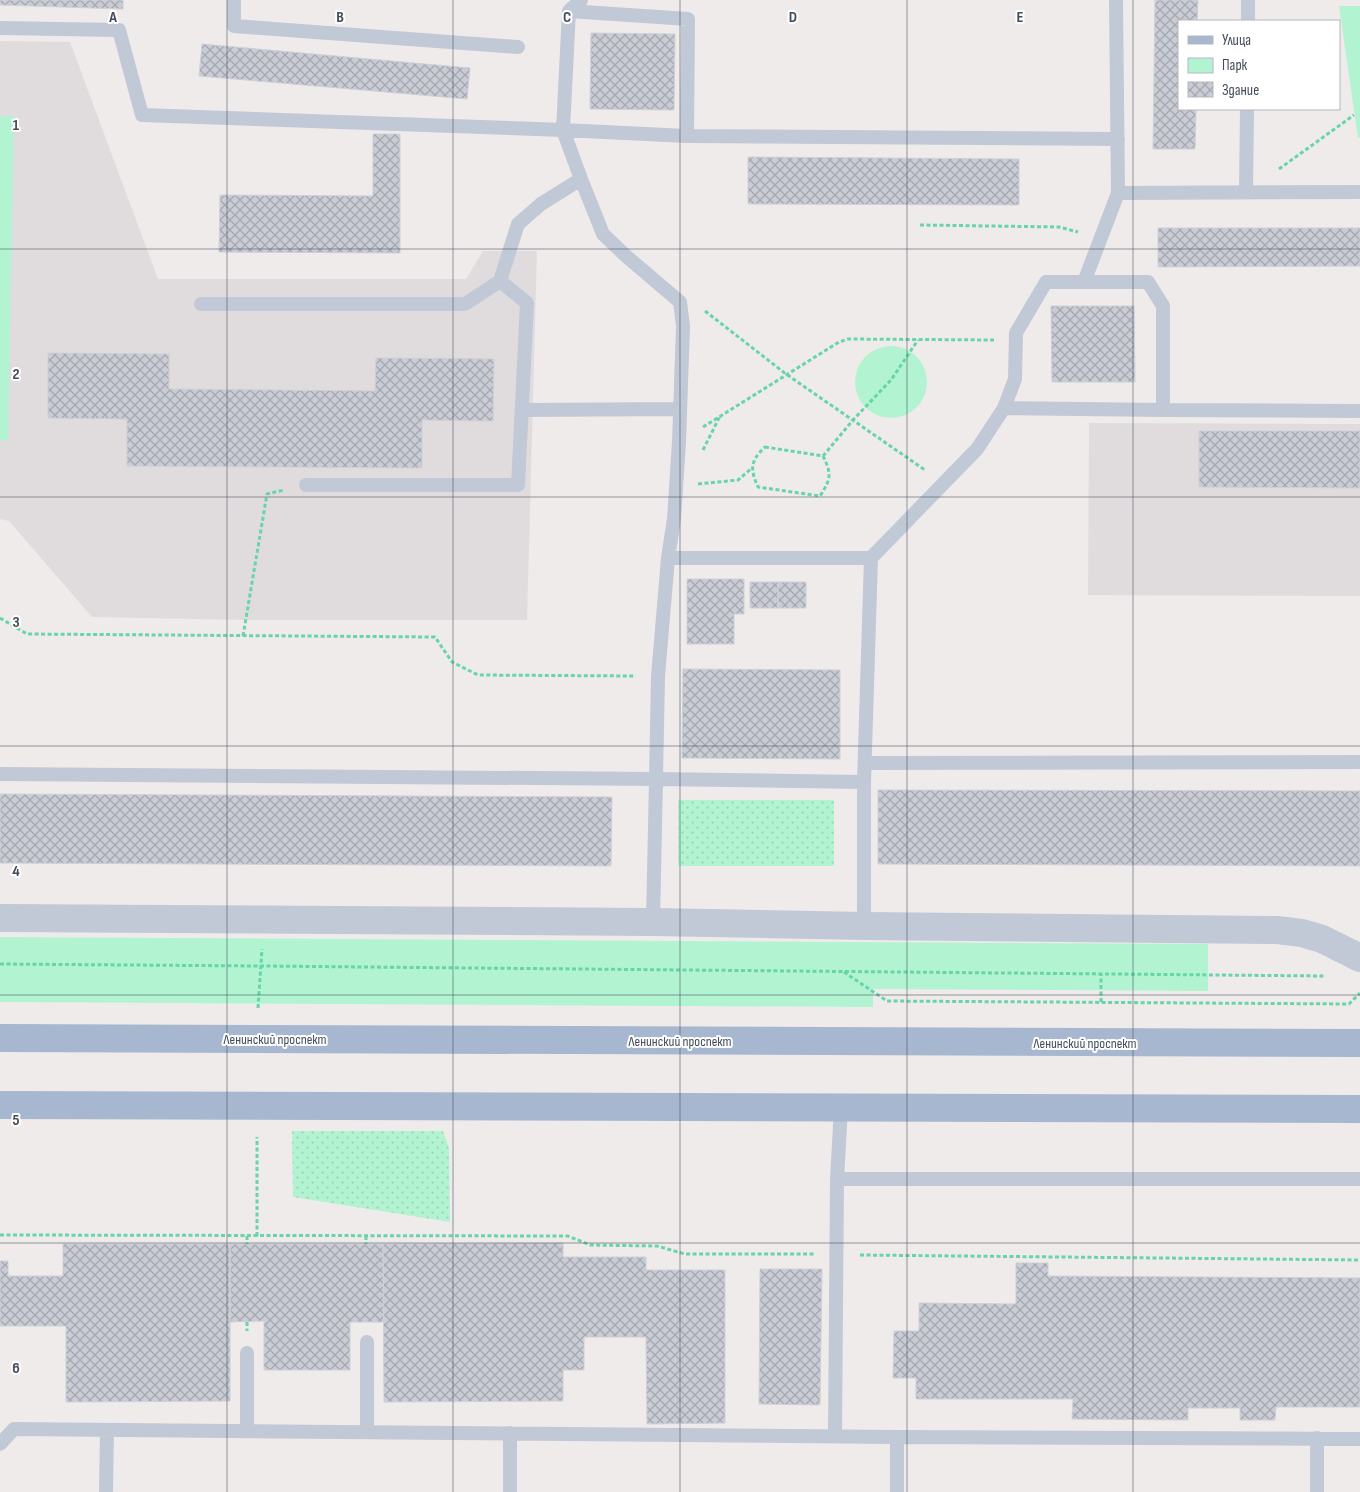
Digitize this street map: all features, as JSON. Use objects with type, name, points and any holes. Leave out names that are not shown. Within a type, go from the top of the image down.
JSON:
[{"type":"main road","name":"Ленинский проспект","points":[[0,1038],[1360,1043]]},
{"type":"main road","points":[[0,1105],[1360,1109]]},
{"type":"street","points":[[0,918],[653,922],[1277,930],[1322,938],[1360,958]]},
{"type":"lane","points":[[234,0],[234,26],[518,48]]},
{"type":"lane","points":[[581,0],[569,11],[563,130],[603,234],[680,302],[683,326],[674,519],[668,558],[658,676],[653,922]]},
{"type":"lane","points":[[1084,282],[1118,193],[1116,0]]},
{"type":"lane","points":[[1248,0],[1248,20]]},
{"type":"lane","points":[[569,11],[688,19],[687,136]]},
{"type":"lane","points":[[0,28],[119,30],[142,115],[687,136],[1118,139]]},
{"type":"lane","points":[[1246,192],[1247,110]]},
{"type":"lane","points":[[201,304],[465,304],[500,281],[518,224],[541,204],[581,179]]},
{"type":"lane","points":[[1118,193],[1360,192]]},
{"type":"lane","points":[[306,484],[518,485],[527,303],[500,281]]},
{"type":"lane","points":[[864,926],[864,782],[871,558],[977,449],[1004,408],[1015,379],[1016,333],[1046,282],[1148,282],[1163,306],[1163,410]]},
{"type":"lane","points":[[1004,408],[1360,411]]},
{"type":"lane","points":[[522,410],[680,409]]},
{"type":"lane","points":[[668,558],[871,558]]},
{"type":"lane","points":[[865,763],[1360,762]]},
{"type":"lane","points":[[0,774],[864,782]]},
{"type":"lane","points":[[835,1436],[837,1179],[841,1108]]},
{"type":"lane","points":[[837,1179],[1360,1179]]},
{"type":"lane","points":[[367,1342],[367,1432]]},
{"type":"lane","points":[[247,1353],[247,1431]]},
{"type":"lane","points":[[0,1444],[14,1429],[1360,1439]]},
{"type":"lane","points":[[106,1430],[106,1492]]},
{"type":"lane","points":[[510,1433],[510,1492]]},
{"type":"lane","points":[[897,1437],[897,1492]]},
{"type":"lane","points":[[1316,1492],[1317,1438]]},
{"type":"path","points":[[1246,192],[1354,115]]},
{"type":"path","points":[[920,225],[1059,227],[1101,238]]},
{"type":"path","points":[[680,302],[693,302],[786,374],[944,483]]},
{"type":"path","points":[[698,430],[786,374],[839,342],[848,339],[999,340],[1016,333]]},
{"type":"path","points":[[823,456],[853,420],[891,380],[918,340]]},
{"type":"path","points":[[765,447],[823,456],[830,469],[829,482],[820,496],[758,487],[754,478],[755,456],[765,447]]},
{"type":"path","points":[[690,485],[738,480],[753,468]]},
{"type":"path","points":[[243,636],[266,494],[306,484]]},
{"type":"path","points":[[0,618],[27,634],[434,637],[452,662],[478,675],[658,676]]},
{"type":"path","points":[[258,1008],[262,946]]},
{"type":"path","points":[[0,964],[1324,976]]},
{"type":"path","points":[[843,971],[886,1001],[1349,1004],[1360,993]]},
{"type":"path","points":[[1101,973],[1101,1002]]},
{"type":"path","points":[[257,1236],[258,1129]]},
{"type":"path","points":[[0,1235],[568,1236],[590,1245],[657,1246],[685,1254],[1360,1260]]},
{"type":"path","points":[[247,1236],[247,1244]]},
{"type":"path","points":[[366,1236],[366,1244]]},
{"type":"shaded area","points":[[0,41],[70,42],[158,279],[466,279],[483,251],[537,251],[527,620],[246,620],[92,617],[9,521],[0,519]]},
{"type":"shaded area","points":[[1089,423],[1360,424],[1360,596],[1088,595]]},
{"type":"green space","points":[[1339,6],[1360,6],[1360,138],[1358,138]]},
{"type":"green space","points":[[0,116],[14,116],[8,441],[0,440]]},
{"type":"green space","points":[[891,346],[911,352],[921,362],[927,382],[921,402],[911,412],[891,418],[871,412],[861,402],[855,382],[861,362],[871,352]]},
{"type":"green space","points":[[678,800],[834,800],[834,866],[678,866]]},
{"type":"green space","points":[[0,937],[1208,944],[1208,991],[873,989],[873,1007],[0,1002]]},
{"type":"green space","points":[[292,1131],[443,1131],[449,1148],[450,1222],[293,1197]]},
{"type":"building","points":[[0,0],[123,0],[123,9],[0,5]]},
{"type":"building","points":[[1155,0],[1198,0],[1197,20],[1178,20],[1178,110],[1196,110],[1195,149],[1153,149]]},
{"type":"building","points":[[591,33],[675,34],[674,110],[590,109]]},
{"type":"building","points":[[202,44],[470,68],[467,99],[199,76]]},
{"type":"building","points":[[373,134],[400,134],[400,253],[219,252],[220,195],[373,196]]},
{"type":"building","points":[[748,157],[1019,159],[1019,205],[748,204]]},
{"type":"building","points":[[1158,228],[1360,228],[1360,266],[1158,267]]},
{"type":"building","points":[[1051,306],[1134,306],[1135,382],[1052,382]]},
{"type":"building","points":[[48,353],[169,354],[169,389],[375,391],[376,358],[494,359],[493,421],[422,420],[422,468],[127,466],[127,419],[48,418]]},
{"type":"building","points":[[1199,431],[1360,431],[1360,488],[1199,487]]},
{"type":"building","points":[[687,579],[744,579],[744,614],[734,614],[734,644],[687,644]]},
{"type":"building","points":[[750,582],[778,582],[778,608],[750,608]]},
{"type":"building","points":[[778,582],[806,582],[806,608],[778,608]]},
{"type":"building","points":[[683,669],[840,670],[840,759],[682,758]]},
{"type":"building","points":[[878,790],[1360,791],[1360,866],[878,864]]},
{"type":"building","points":[[0,794],[612,797],[611,866],[0,863]]},
{"type":"building","points":[[563,1243],[563,1257],[646,1257],[646,1270],[725,1270],[725,1423],[647,1424],[646,1337],[584,1337],[584,1370],[563,1370],[563,1401],[384,1402],[383,1244]]},
{"type":"building","points":[[63,1244],[230,1244],[230,1401],[66,1402],[66,1326],[0,1326],[0,1261],[8,1261],[8,1276],[63,1276]]},
{"type":"building","points":[[230,1244],[383,1244],[384,1322],[350,1322],[350,1370],[264,1370],[264,1321],[230,1322]]},
{"type":"building","points":[[1016,1263],[1048,1263],[1048,1276],[1360,1278],[1360,1407],[1276,1407],[1275,1420],[1240,1420],[1240,1408],[1188,1408],[1188,1420],[1072,1419],[1073,1399],[916,1399],[916,1378],[893,1378],[894,1331],[919,1331],[919,1303],[1016,1304]]},
{"type":"building","points":[[760,1269],[822,1269],[820,1405],[759,1404]]}]
